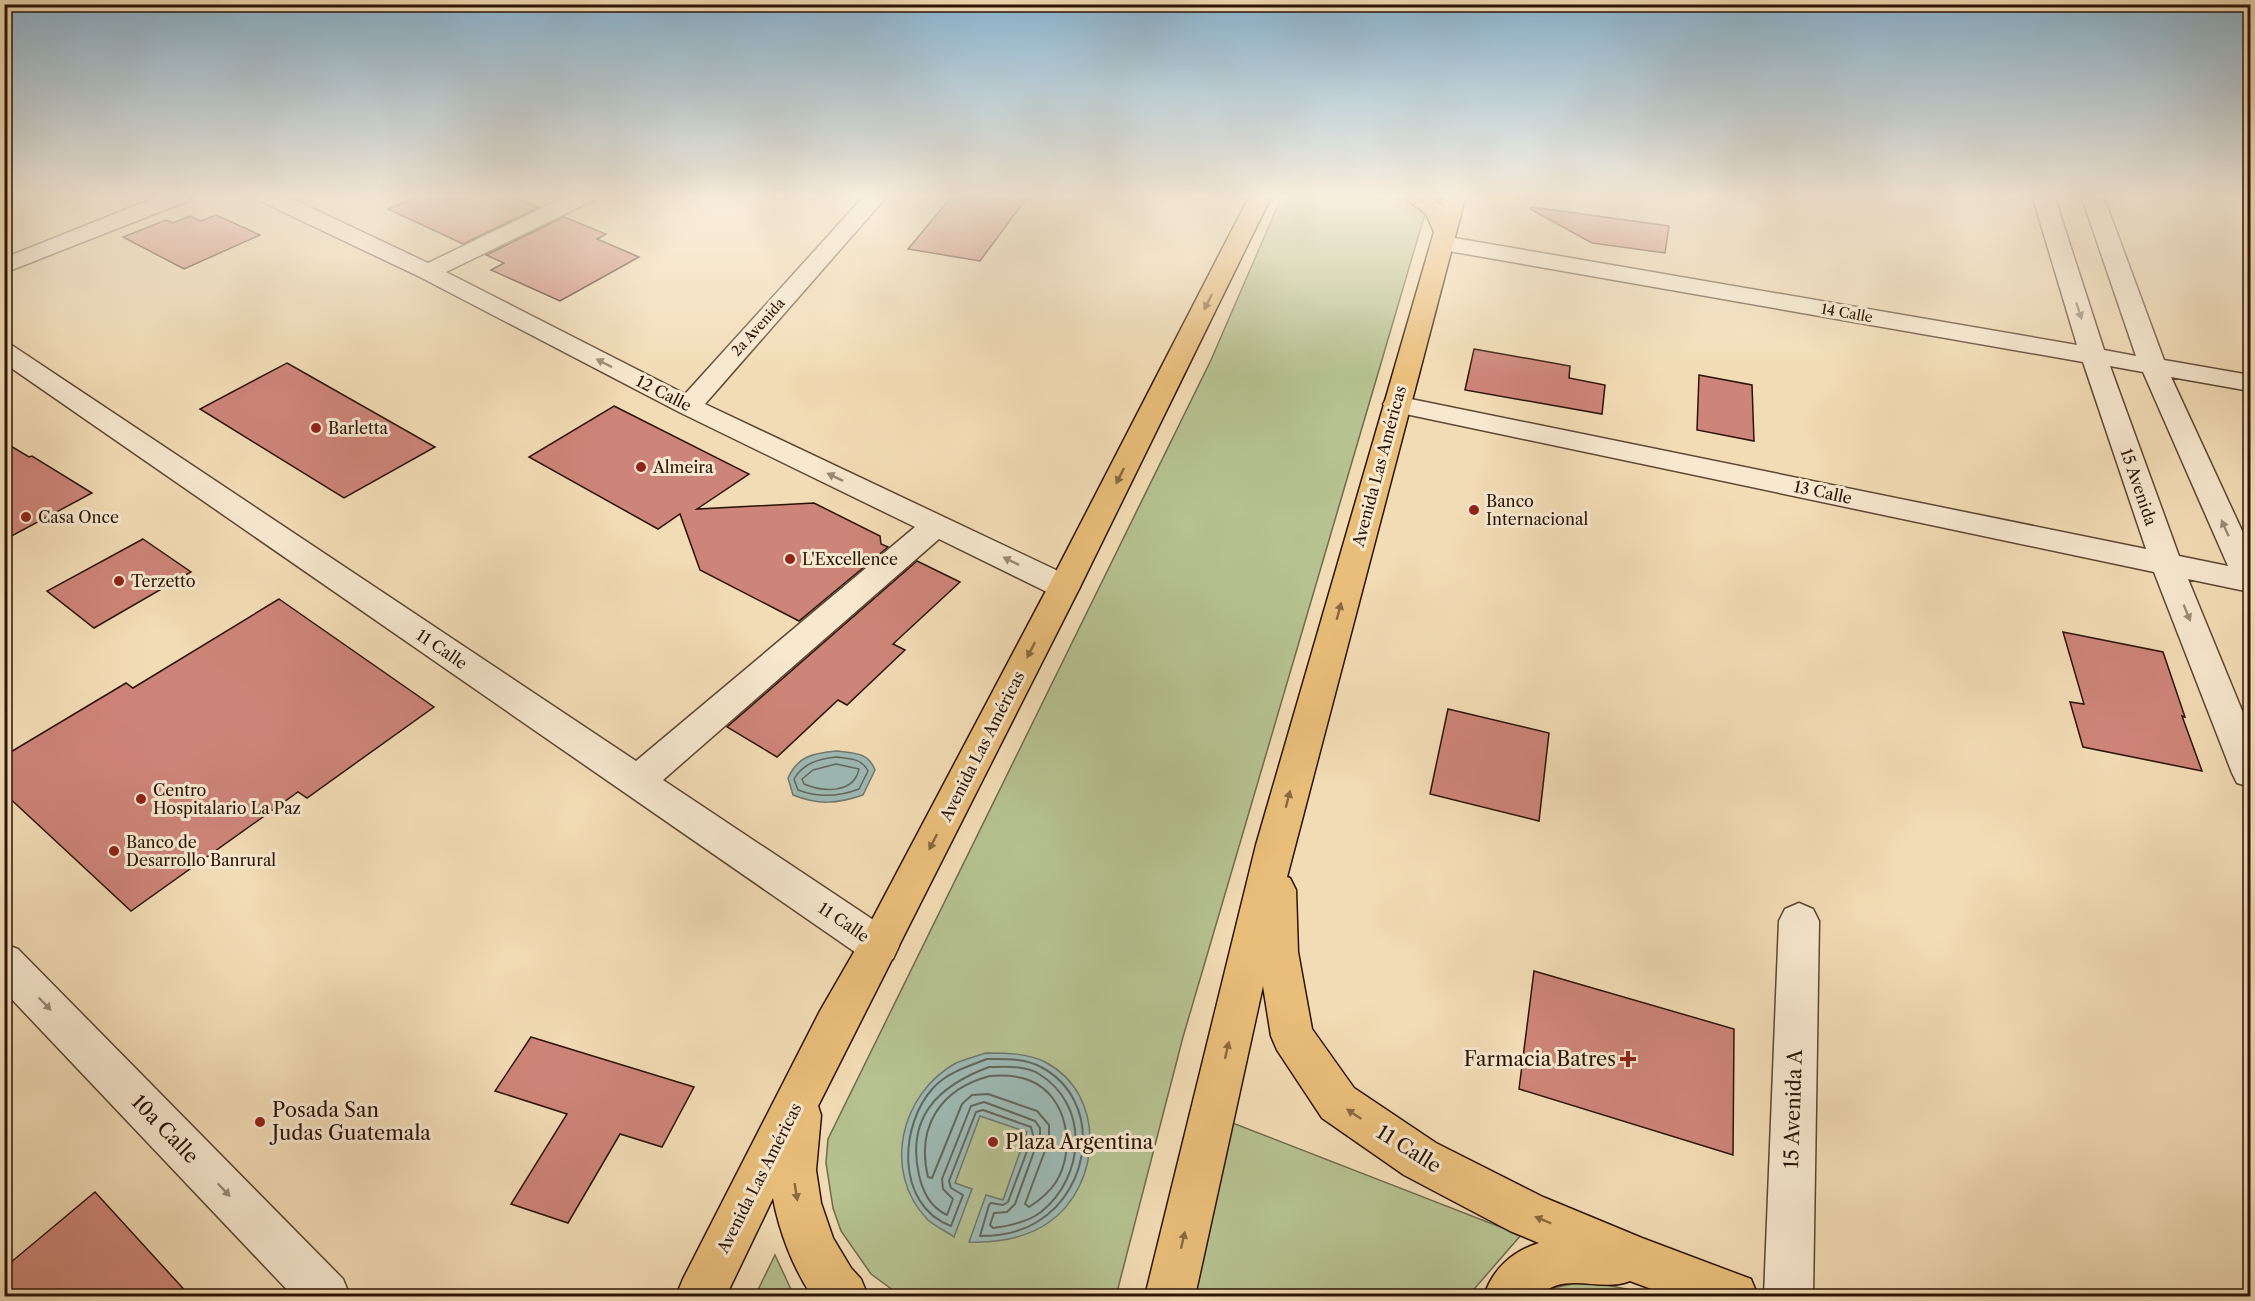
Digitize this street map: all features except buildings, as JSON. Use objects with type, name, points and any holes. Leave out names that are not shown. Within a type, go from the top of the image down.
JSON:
[{"type":"main road","name":"Avenida Las Américas","points":[[700,1296],[835,1025],[879,946],[1235,256]]},
{"type":"main road","name":"Avenida Las Américas","points":[[1170,1296],[1275,845],[1439,256]]},
{"type":"main road","name":"11 Calle","points":[[1275,845],[1278,952],[1293,1036],[1338,1103],[1420,1159],[1527,1214],[1642,1262],[1734,1296]]},
{"type":"main road","points":[[802,1093],[793,1170],[801,1224],[832,1286],[844,1296]]},
{"type":"main road","points":[[1508,1296],[1532,1269],[1568,1258],[1642,1262]]},
{"type":"street","points":[[4,266],[30,256]]},
{"type":"street","name":"12 Calle","points":[[394,256],[688,406],[1064,587]]},
{"type":"street","points":[[428,272],[461,256]]},
{"type":"street","name":"2a Avenida","points":[[688,406],[823,256]]},
{"type":"street","name":"14 Calle","points":[[1546,256],[2250,383]]},
{"type":"street","name":"15 Avenida","points":[[2063,256],[2167,563],[2250,773]]},
{"type":"street","points":[[2114,256],[2153,366],[2250,581]]},
{"type":"street","name":"11 Calle","points":[[4,351],[879,946]]},
{"type":"street","name":"13 Calle","points":[[1396,404],[2250,581]]},
{"type":"street","points":[[636,782],[936,525]]},
{"type":"street","name":"15 Avenida A","points":[[1788,1296],[1799,921]]},
{"type":"street","name":"10a Calle","points":[[4,962],[326,1296]]},
{"type":"green space","points":[[1256,256],[1413,256],[1183,1037],[1116,1296],[901,1296],[871,1274],[841,1231],[833,1208],[826,1163],[828,1139],[1211,360]]},
{"type":"green space","points":[[1230,1122],[1521,1235],[1475,1288],[1473,1296],[1191,1296]]},
{"type":"green space","points":[[775,1255],[794,1296],[755,1296]]},
{"type":"green space","points":[[1587,1281],[1660,1296],[1536,1296],[1538,1291]]},
{"type":"water","points":[[837,751],[860,755],[872,764],[875,770],[863,795],[845,800],[819,802],[793,795],[788,778],[796,765],[807,757]]},
{"type":"water","points":[[986,1053],[1009,1053],[1031,1057],[1045,1062],[1065,1077],[1079,1095],[1087,1117],[1090,1141],[1087,1164],[1079,1187],[1066,1207],[1048,1223],[1029,1233],[1010,1239],[969,1242],[986,1195],[1003,1200],[1027,1132],[980,1116],[955,1183],[972,1189],[954,1237],[927,1219],[913,1200],[905,1179],[902,1157],[904,1135],[910,1114],[922,1094],[937,1077],[956,1063]]},
{"type":"place","name":"Barletta","points":[[316,428]]},
{"type":"place","name":"Almeira","points":[[641,467]]},
{"type":"place","name":"Banco Internacional","points":[[1474,510]]},
{"type":"place","name":"Casa Once","points":[[26,517]]},
{"type":"place","name":"L'Excellence","points":[[790,559]]},
{"type":"place","name":"Terzetto","points":[[119,581]]},
{"type":"place","name":"Centro Hospitalario La Paz","points":[[141,799]]},
{"type":"place","name":"Banco de Desarrollo Banrural","points":[[114,851]]},
{"type":"place","name":"Farmacia Batres","points":[[1628,1059]]},
{"type":"place","name":"Posada San Judas Guatemala","points":[[260,1122]]},
{"type":"place","name":"Plaza Argentina","points":[[993,1142]]}]
